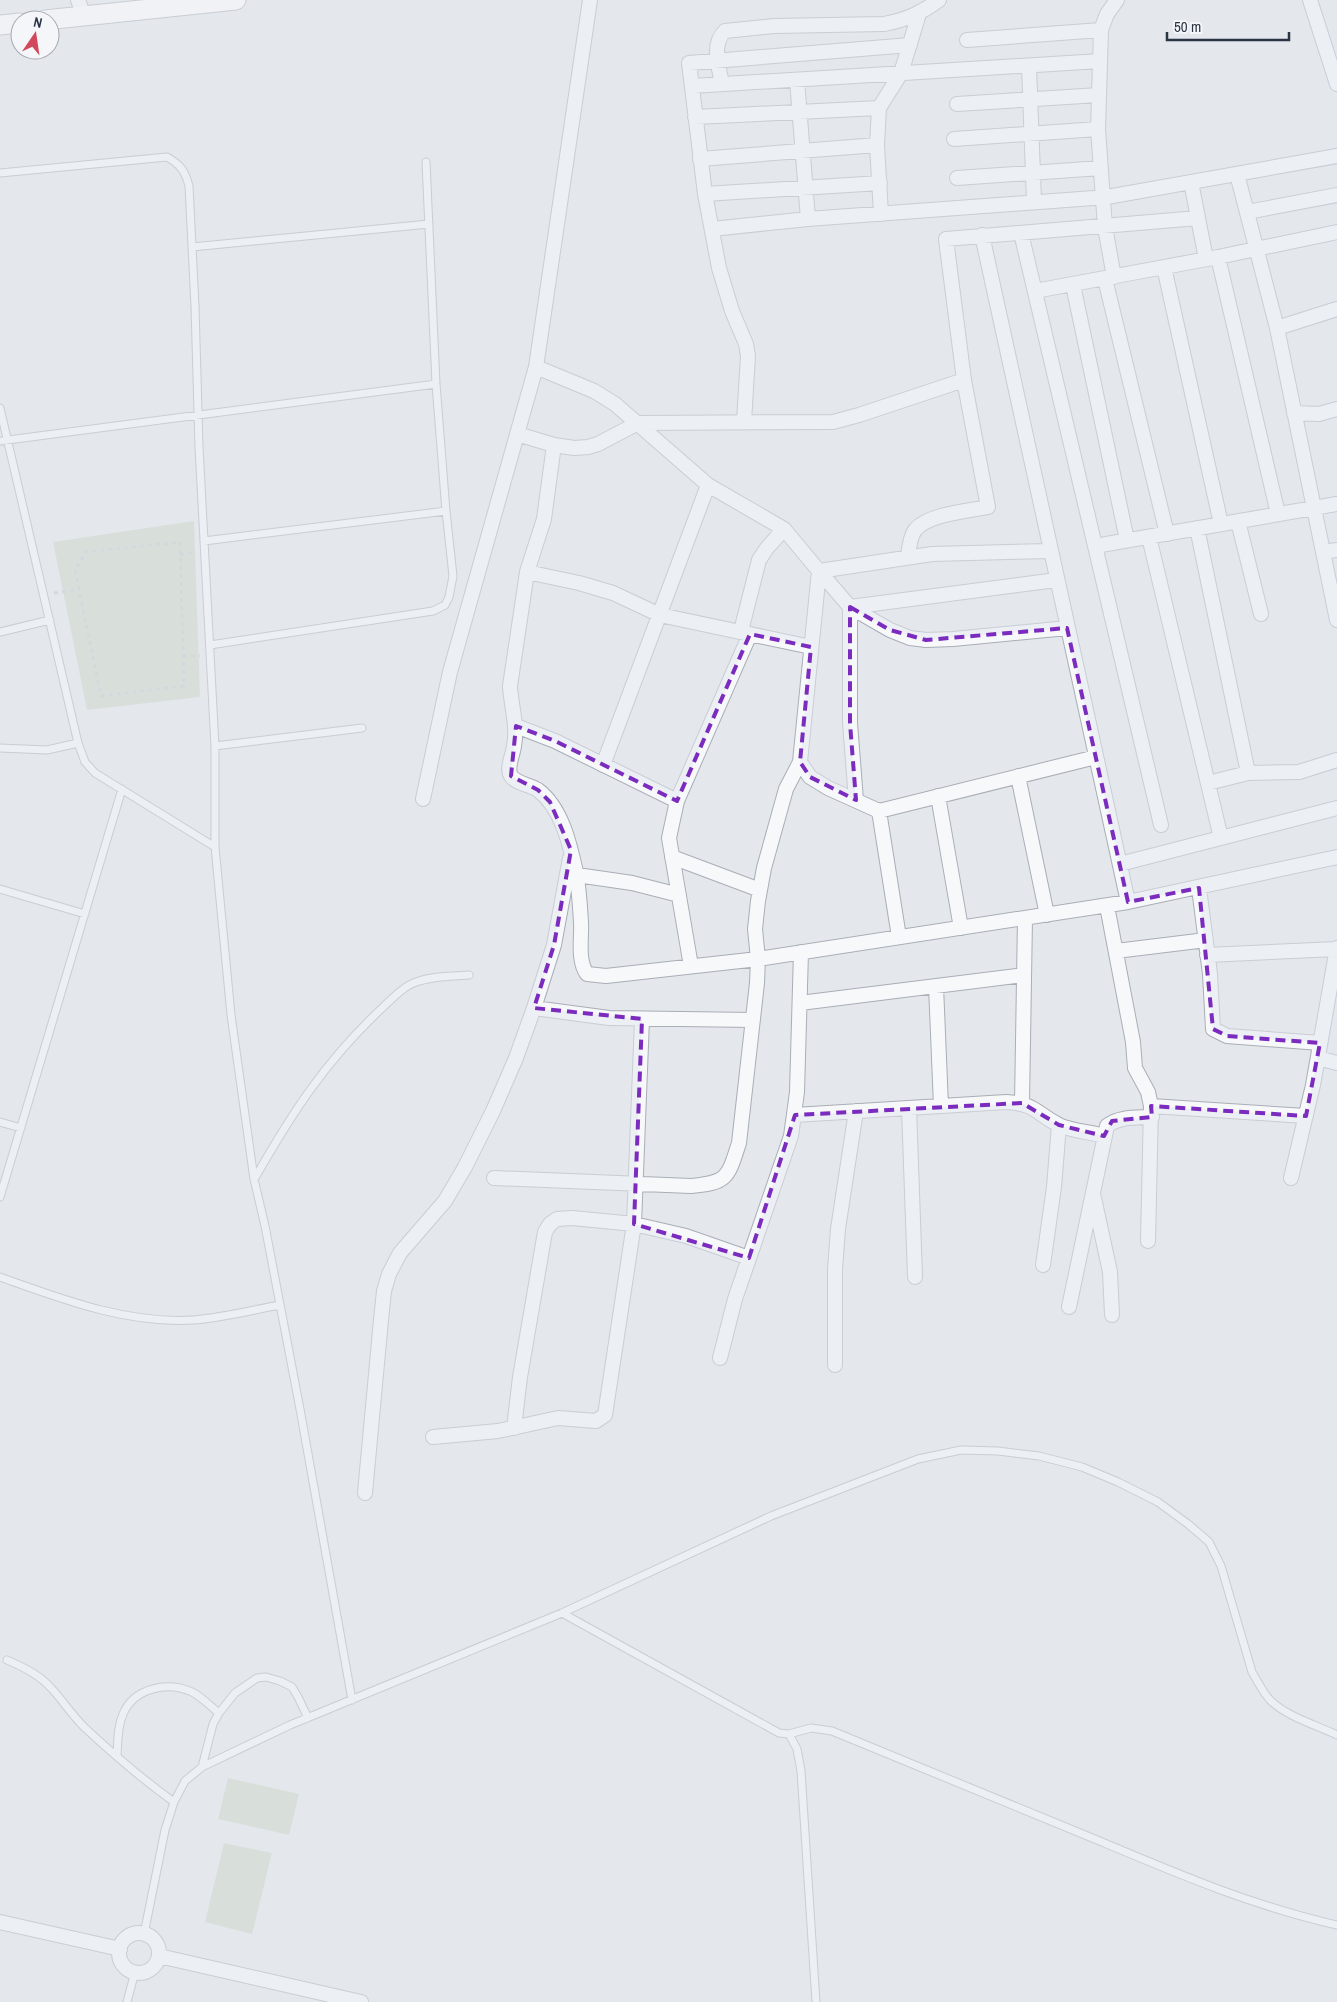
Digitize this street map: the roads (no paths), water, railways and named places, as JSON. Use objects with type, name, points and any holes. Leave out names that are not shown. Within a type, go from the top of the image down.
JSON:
[{"type":"street","points":[[60,15],[81,8],[236,0]]},
{"type":"street","points":[[423,799],[450,672],[536,367],[590,0]]},
{"type":"street","points":[[722,84],[717,45],[719,36],[725,31],[774,26],[884,24],[901,21],[919,14],[938,0]]},
{"type":"street","points":[[1117,0],[1107,14],[1101,30],[1098,129],[1105,227],[1110,278],[1167,534]]},
{"type":"street","points":[[1310,0],[1337,84]]},
{"type":"street","points":[[881,214],[877,145],[879,108],[900,74],[919,14]]},
{"type":"street","points":[[967,40],[1101,30]]},
{"type":"street","points":[[744,421],[748,356],[746,344],[732,311],[719,268],[700,159],[690,63],[910,45]]},
{"type":"street","points":[[692,86],[1100,61]]},
{"type":"street","points":[[1029,66],[1034,202]]},
{"type":"street","points":[[797,80],[808,219]]},
{"type":"street","points":[[957,104],[1099,95]]},
{"type":"street","points":[[695,117],[879,108]]},
{"type":"street","points":[[954,139],[1098,129]]},
{"type":"street","points":[[700,159],[877,145]]},
{"type":"street","points":[[712,229],[808,219],[1103,197],[1337,156]]},
{"type":"street","points":[[957,178],[1101,168]]},
{"type":"street","points":[[1237,174],[1277,328],[1314,508],[1330,551],[1337,620]]},
{"type":"street","points":[[1191,182],[1198,218],[1212,258],[1278,514]]},
{"type":"street","points":[[705,194],[880,183]]},
{"type":"street","points":[[1247,212],[1337,195]]},
{"type":"street","points":[[908,556],[914,532],[922,523],[934,518],[988,507],[964,380],[946,239],[1198,218]]},
{"type":"street","points":[[1035,291],[1256,250],[1337,232]]},
{"type":"street","points":[[1022,233],[1161,826]]},
{"type":"street","points":[[982,235],[1128,902]]},
{"type":"street","points":[[1164,267],[1221,524]]},
{"type":"street","points":[[1073,285],[1127,540]]},
{"type":"street","points":[[1277,328],[1337,309]]},
{"type":"street","points":[[536,367],[594,391],[615,404],[708,485],[784,529],[850,607],[890,630],[910,638],[926,640],[1067,628]]},
{"type":"street","points":[[517,434],[554,445],[574,448],[598,444],[638,423],[833,422],[964,380]]},
{"type":"street","points":[[1294,413],[1319,414],[1337,409]]},
{"type":"street","points":[[554,445],[544,519],[527,572],[510,686],[511,704],[516,726],[510,769],[511,776],[538,790],[550,802],[560,820],[571,850],[577,875],[580,899],[581,956],[583,969],[587,974],[606,976],[758,959],[1107,906],[1199,888],[1337,857]]},
{"type":"street","points":[[604,764],[708,485]]},
{"type":"street","points":[[1095,546],[1337,504]]},
{"type":"street","points":[[1238,521],[1261,614]]},
{"type":"street","points":[[1197,528],[1248,773]]},
{"type":"street","points":[[691,966],[669,838],[676,801],[746,632],[759,560],[784,529]]},
{"type":"street","points":[[1149,537],[1221,838]]},
{"type":"street","points":[[819,571],[908,556],[1050,551]]},
{"type":"street","points":[[494,1178],[635,1185],[712,1185],[724,1178],[739,1143],[753,1020],[758,959],[755,929],[760,890],[786,789],[800,762],[819,571]]},
{"type":"street","points":[[527,572],[579,583],[613,593],[660,615],[746,632],[811,648]]},
{"type":"street","points":[[850,607],[1056,580]]},
{"type":"street","points":[[850,607],[850,723],[856,800]]},
{"type":"street","points":[[516,726],[555,741],[676,801]]},
{"type":"street","points":[[800,762],[810,777],[828,788],[879,811],[1096,757]]},
{"type":"street","points":[[1208,783],[1248,773],[1299,772],[1337,760]]},
{"type":"street","points":[[1018,776],[1047,915]]},
{"type":"street","points":[[938,796],[961,928]]},
{"type":"street","points":[[1120,864],[1337,808]]},
{"type":"street","points":[[879,811],[899,937]]},
{"type":"street","points":[[365,1493],[384,1291],[389,1274],[400,1253],[445,1201],[465,1167],[497,1102],[534,1008],[554,946],[571,850]]},
{"type":"street","points":[[672,857],[760,890]]},
{"type":"street","points":[[577,875],[632,882],[679,895]]},
{"type":"street","points":[[1199,888],[1208,955],[1213,1029],[1227,1036],[1320,1043]]},
{"type":"street","points":[[1107,906],[1133,1042],[1135,1068],[1148,1092],[1151,1111],[1148,1241]]},
{"type":"street","points":[[1022,1103],[1025,918]]},
{"type":"street","points":[[1116,951],[1206,940]]},
{"type":"street","points":[[1208,955],[1337,949],[1318,1058],[1291,1178]]},
{"type":"street","points":[[720,1358],[735,1299],[791,1136],[795,1114],[801,952]]},
{"type":"street","points":[[800,1003],[1024,975]]},
{"type":"street","points":[[936,986],[941,1106]]},
{"type":"street","points":[[534,1008],[609,1018],[642,1020],[753,1020]]},
{"type":"street","points":[[433,1436],[498,1431],[558,1418],[596,1421],[602,1419],[605,1415],[634,1224],[642,1020]]},
{"type":"street","points":[[1318,1058],[1337,1063]]},
{"type":"street","points":[[795,1114],[1006,1102],[1022,1103],[1032,1106],[1059,1125],[1104,1136]]},
{"type":"street","points":[[909,1108],[914,1278]]},
{"type":"street","points":[[835,1365],[835,1269],[838,1229],[856,1111]]},
{"type":"street","points":[[1069,1307],[1104,1136],[1107,1126],[1112,1121],[1151,1111],[1306,1116]]},
{"type":"street","points":[[1043,1265],[1054,1187],[1059,1125]]},
{"type":"street","points":[[1093,1190],[1110,1272],[1112,1315]]},
{"type":"street","points":[[514,1428],[520,1377],[545,1232],[550,1224],[557,1220],[572,1218],[634,1224],[686,1236],[749,1258]]},
{"type":"street","points":[[0,1922],[120,1949]]},
{"type":"street","points":[[144,1934],[155,1942],[159,1956],[154,1967],[148,1971],[135,1972],[124,1966],[121,1961],[120,1949],[126,1938],[132,1935],[144,1934]]},
{"type":"street","points":[[159,1956],[361,2002]]},
{"type":"lane","points":[[0,173],[167,157],[179,163],[186,173],[189,186],[198,414],[215,746],[215,847],[230,1015],[254,1179],[280,1305],[352,1700]]},
{"type":"lane","points":[[210,645],[433,611],[445,605],[449,597],[454,576],[446,511],[436,384],[426,162]]},
{"type":"lane","points":[[192,247],[429,224]]},
{"type":"lane","points":[[4,440],[436,384]]},
{"type":"lane","points":[[0,408],[4,440],[44,594],[78,743],[85,762],[90,768],[122,789],[215,847]]},
{"type":"lane","points":[[204,541],[446,511]]},
{"type":"lane","points":[[0,632],[50,620]]},
{"type":"lane","points":[[215,746],[362,728]]},
{"type":"lane","points":[[0,748],[47,750],[78,743]]},
{"type":"lane","points":[[0,1197],[122,789]]},
{"type":"lane","points":[[0,890],[85,914]]},
{"type":"lane","points":[[254,1179],[294,1110],[352,1036],[404,988],[416,982],[433,978],[469,975]]},
{"type":"lane","points":[[0,1122],[21,1128]]},
{"type":"lane","points":[[0,1278],[88,1307],[122,1315],[163,1320],[194,1320],[280,1305]]},
{"type":"lane","points":[[144,1934],[165,1830],[174,1802],[185,1781],[202,1767],[260,1738],[562,1613],[771,1516],[918,1459],[961,1450],[998,1450],[1039,1456],[1082,1467],[1158,1502],[1188,1524],[1208,1542],[1221,1566],[1252,1672],[1260,1688],[1272,1702],[1290,1713],[1337,1735]]},
{"type":"lane","points":[[562,1613],[779,1733],[789,1734],[811,1728],[832,1731],[1130,1854],[1236,1895],[1307,1919],[1337,1925]]},
{"type":"lane","points":[[7,1660],[41,1678],[83,1726],[142,1779],[174,1802]]},
{"type":"lane","points":[[202,1767],[213,1724],[219,1713],[235,1694],[257,1678],[266,1677],[292,1687],[308,1718]]},
{"type":"lane","points":[[117,1756],[118,1734],[124,1712],[134,1699],[148,1690],[169,1687],[191,1691],[200,1696],[219,1713]]},
{"type":"lane","points":[[789,1734],[797,1749],[801,1771],[816,2002]]},
{"type":"lane","points":[[127,2002],[135,1972]]}]
